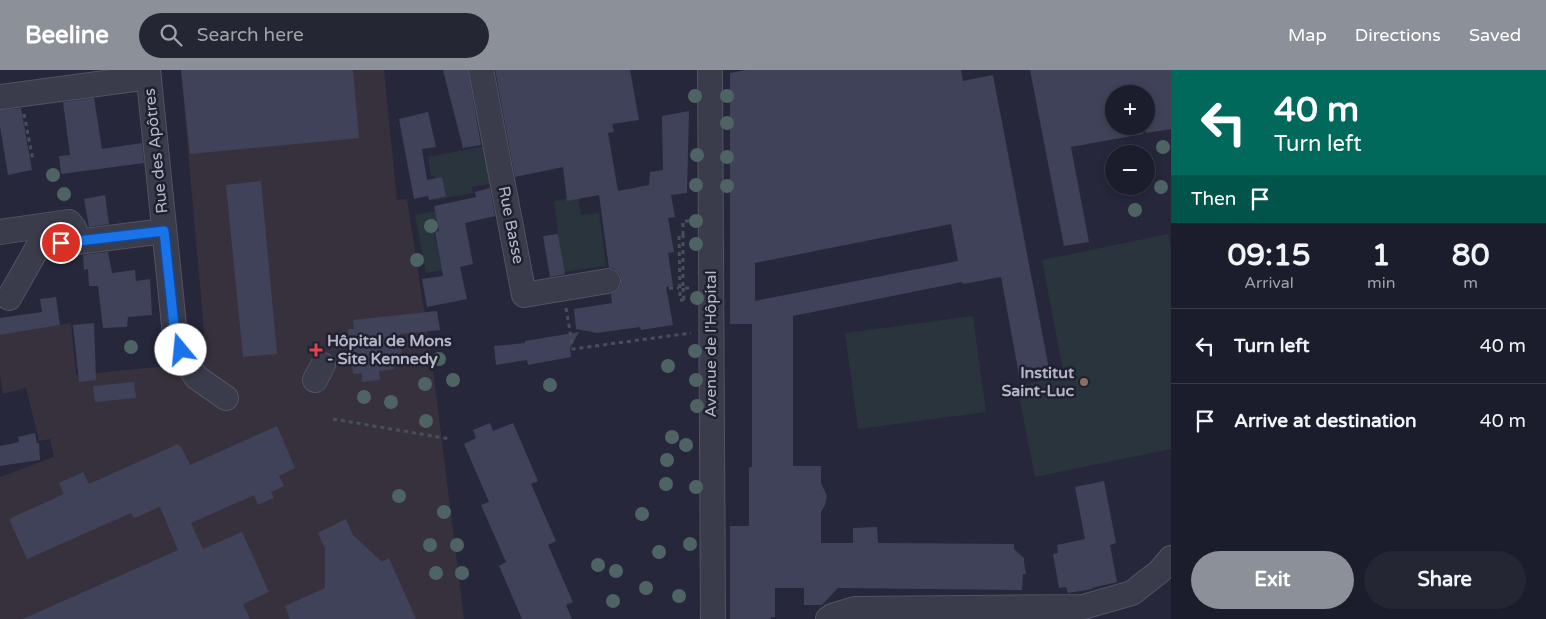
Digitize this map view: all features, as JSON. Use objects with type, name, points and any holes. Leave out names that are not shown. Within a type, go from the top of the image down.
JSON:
[{"type":"street","name":"Rue Basse","points":[[481,70],[524,295],[608,281]]},
{"type":"street","name":"Avenue de l'Hôpital","points":[[710,70],[713,619]]},
{"type":"street","points":[[10,95],[148,73]]},
{"type":"street","name":"Rue des Apôtres","points":[[148,73],[175,335],[196,377],[226,398]]},
{"type":"street","points":[[0,232],[69,222],[74,228],[78,241]]},
{"type":"street","points":[[8,298],[38,247],[164,231]]},
{"type":"street","points":[[828,619],[855,609],[1040,614],[1084,607],[1132,593],[1160,571],[1171,558]]},
{"type":"path","points":[[10,95],[32,160]]},
{"type":"path","points":[[681,288],[683,221]]},
{"type":"path","points":[[669,288],[711,287]]},
{"type":"path","points":[[563,289],[573,350],[711,330]]},
{"type":"path","points":[[333,419],[450,440]]},
{"type":"shaded area","name":"Hôpital de Mons - Site Kennedy","points":[[181,70],[384,70],[397,200],[407,199],[433,369],[464,619],[0,619],[0,477],[54,457],[50,439],[39,441],[26,388],[3,394],[0,375],[0,335],[71,323],[76,375],[188,364],[196,376],[204,332]]},
{"type":"shaded area","points":[[485,146],[492,183],[472,187],[473,193],[430,201],[426,185],[436,183],[434,176],[431,176],[428,157]]},
{"type":"shaded area","points":[[578,197],[581,215],[599,213],[606,266],[563,272],[554,201]]},
{"type":"shaded area","points":[[464,205],[468,222],[433,228],[442,270],[426,273],[415,215]]},
{"type":"shaded area","points":[[1168,234],[1171,249],[1171,449],[1035,477],[1017,386],[1064,376],[1042,260]]},
{"type":"shaded area","points":[[973,316],[986,412],[858,429],[845,333]]},
{"type":"building","points":[[181,70],[353,70],[359,138],[190,154]]},
{"type":"building","points":[[443,70],[468,70],[481,145],[463,148]]},
{"type":"building","points":[[495,70],[630,70],[639,120],[612,124],[614,132],[608,133],[618,191],[649,185],[650,172],[663,170],[662,116],[689,111],[687,193],[671,195],[675,217],[668,218],[674,252],[668,253],[673,286],[666,287],[673,325],[641,330],[640,327],[597,333],[576,329],[574,309],[612,303],[611,294],[617,291],[621,285],[619,273],[613,268],[609,268],[599,195],[567,201],[563,167],[515,177]]},
{"type":"building","points":[[745,70],[961,70],[963,81],[993,75],[1049,369],[1019,375],[1001,277],[963,284],[962,282],[793,316],[793,466],[821,466],[821,483],[827,496],[821,512],[821,543],[853,543],[853,528],[877,527],[878,543],[1014,544],[1014,549],[1024,558],[1026,574],[1023,574],[1022,590],[838,588],[822,605],[804,605],[804,588],[775,588],[775,617],[771,617],[771,619],[730,619],[730,526],[749,526],[749,467],[752,467],[752,324],[730,324],[730,73]],"holes":[[[951,224],[958,261],[755,301],[755,263]]]},
{"type":"building","points":[[1030,70],[1171,70],[1171,129],[1155,132],[1155,85],[1105,85],[1105,135],[1137,135],[1071,147],[1089,242],[1064,246]]},
{"type":"building","points":[[94,98],[102,149],[142,143],[144,163],[61,174],[59,156],[70,155],[63,102]]},
{"type":"building","points":[[21,108],[32,170],[8,175],[0,126],[0,110]]},
{"type":"building","points":[[428,112],[436,147],[422,149],[427,180],[442,177],[446,196],[429,200],[428,196],[414,199],[399,119]]},
{"type":"building","points":[[261,181],[277,354],[243,357],[226,185]]},
{"type":"building","points":[[490,188],[495,216],[465,223],[473,264],[460,267],[467,299],[427,307],[422,279],[443,276],[435,232],[439,231],[434,206],[476,197],[475,192]]},
{"type":"building","points":[[105,195],[109,224],[89,227],[84,199]]},
{"type":"building","points":[[558,234],[565,274],[550,277],[543,236]]},
{"type":"building","points":[[108,252],[112,273],[135,270],[136,281],[150,279],[152,315],[128,317],[127,327],[103,328],[98,286],[89,286],[88,269],[84,270],[83,255]]},
{"type":"building","points":[[56,297],[60,325],[0,335],[0,318],[42,312],[40,299]]},
{"type":"building","points":[[437,311],[440,330],[400,334],[402,360],[393,361],[394,369],[379,371],[380,380],[362,382],[362,373],[353,374],[348,329],[354,329],[353,320]]},
{"type":"building","points":[[94,323],[96,380],[79,382],[73,325]]},
{"type":"building","points":[[579,332],[570,348],[571,357],[528,365],[527,360],[496,365],[494,346],[525,343],[525,341]]},
{"type":"building","points":[[134,382],[136,398],[95,402],[93,386]]},
{"type":"building","points":[[490,423],[493,431],[513,423],[538,481],[531,484],[556,541],[548,545],[573,602],[566,605],[572,619],[522,619],[499,566],[506,562],[481,505],[489,502],[464,444],[476,438],[473,430]]},
{"type":"building","points":[[277,426],[295,468],[279,476],[284,486],[271,492],[274,498],[258,505],[254,495],[191,523],[203,549],[242,532],[269,592],[243,604],[250,619],[23,619],[178,550],[160,507],[134,518],[131,513],[27,559],[9,519],[64,494],[59,483],[83,472],[89,484],[178,444],[181,446],[190,465]]},
{"type":"building","points":[[35,433],[37,443],[39,443],[40,460],[0,466],[0,446],[19,442],[18,437]]},
{"type":"building","points":[[1104,481],[1116,543],[1110,545],[1117,582],[1093,589],[1068,593],[1066,587],[1059,588],[1053,554],[1058,553],[1057,545],[1085,539],[1075,487]]},
{"type":"building","points":[[346,519],[353,535],[382,562],[389,558],[416,619],[290,619],[285,606],[325,588],[325,549],[318,533]]},
{"type":"place","name":"Hôpital de Mons - Site Kennedy","points":[[316,350]]},
{"type":"place","name":"Institut Saint-Luc","points":[[1084,382]]},
{"type":"route","points":[[61,243],[164,231],[175,335],[181,350]]}]
